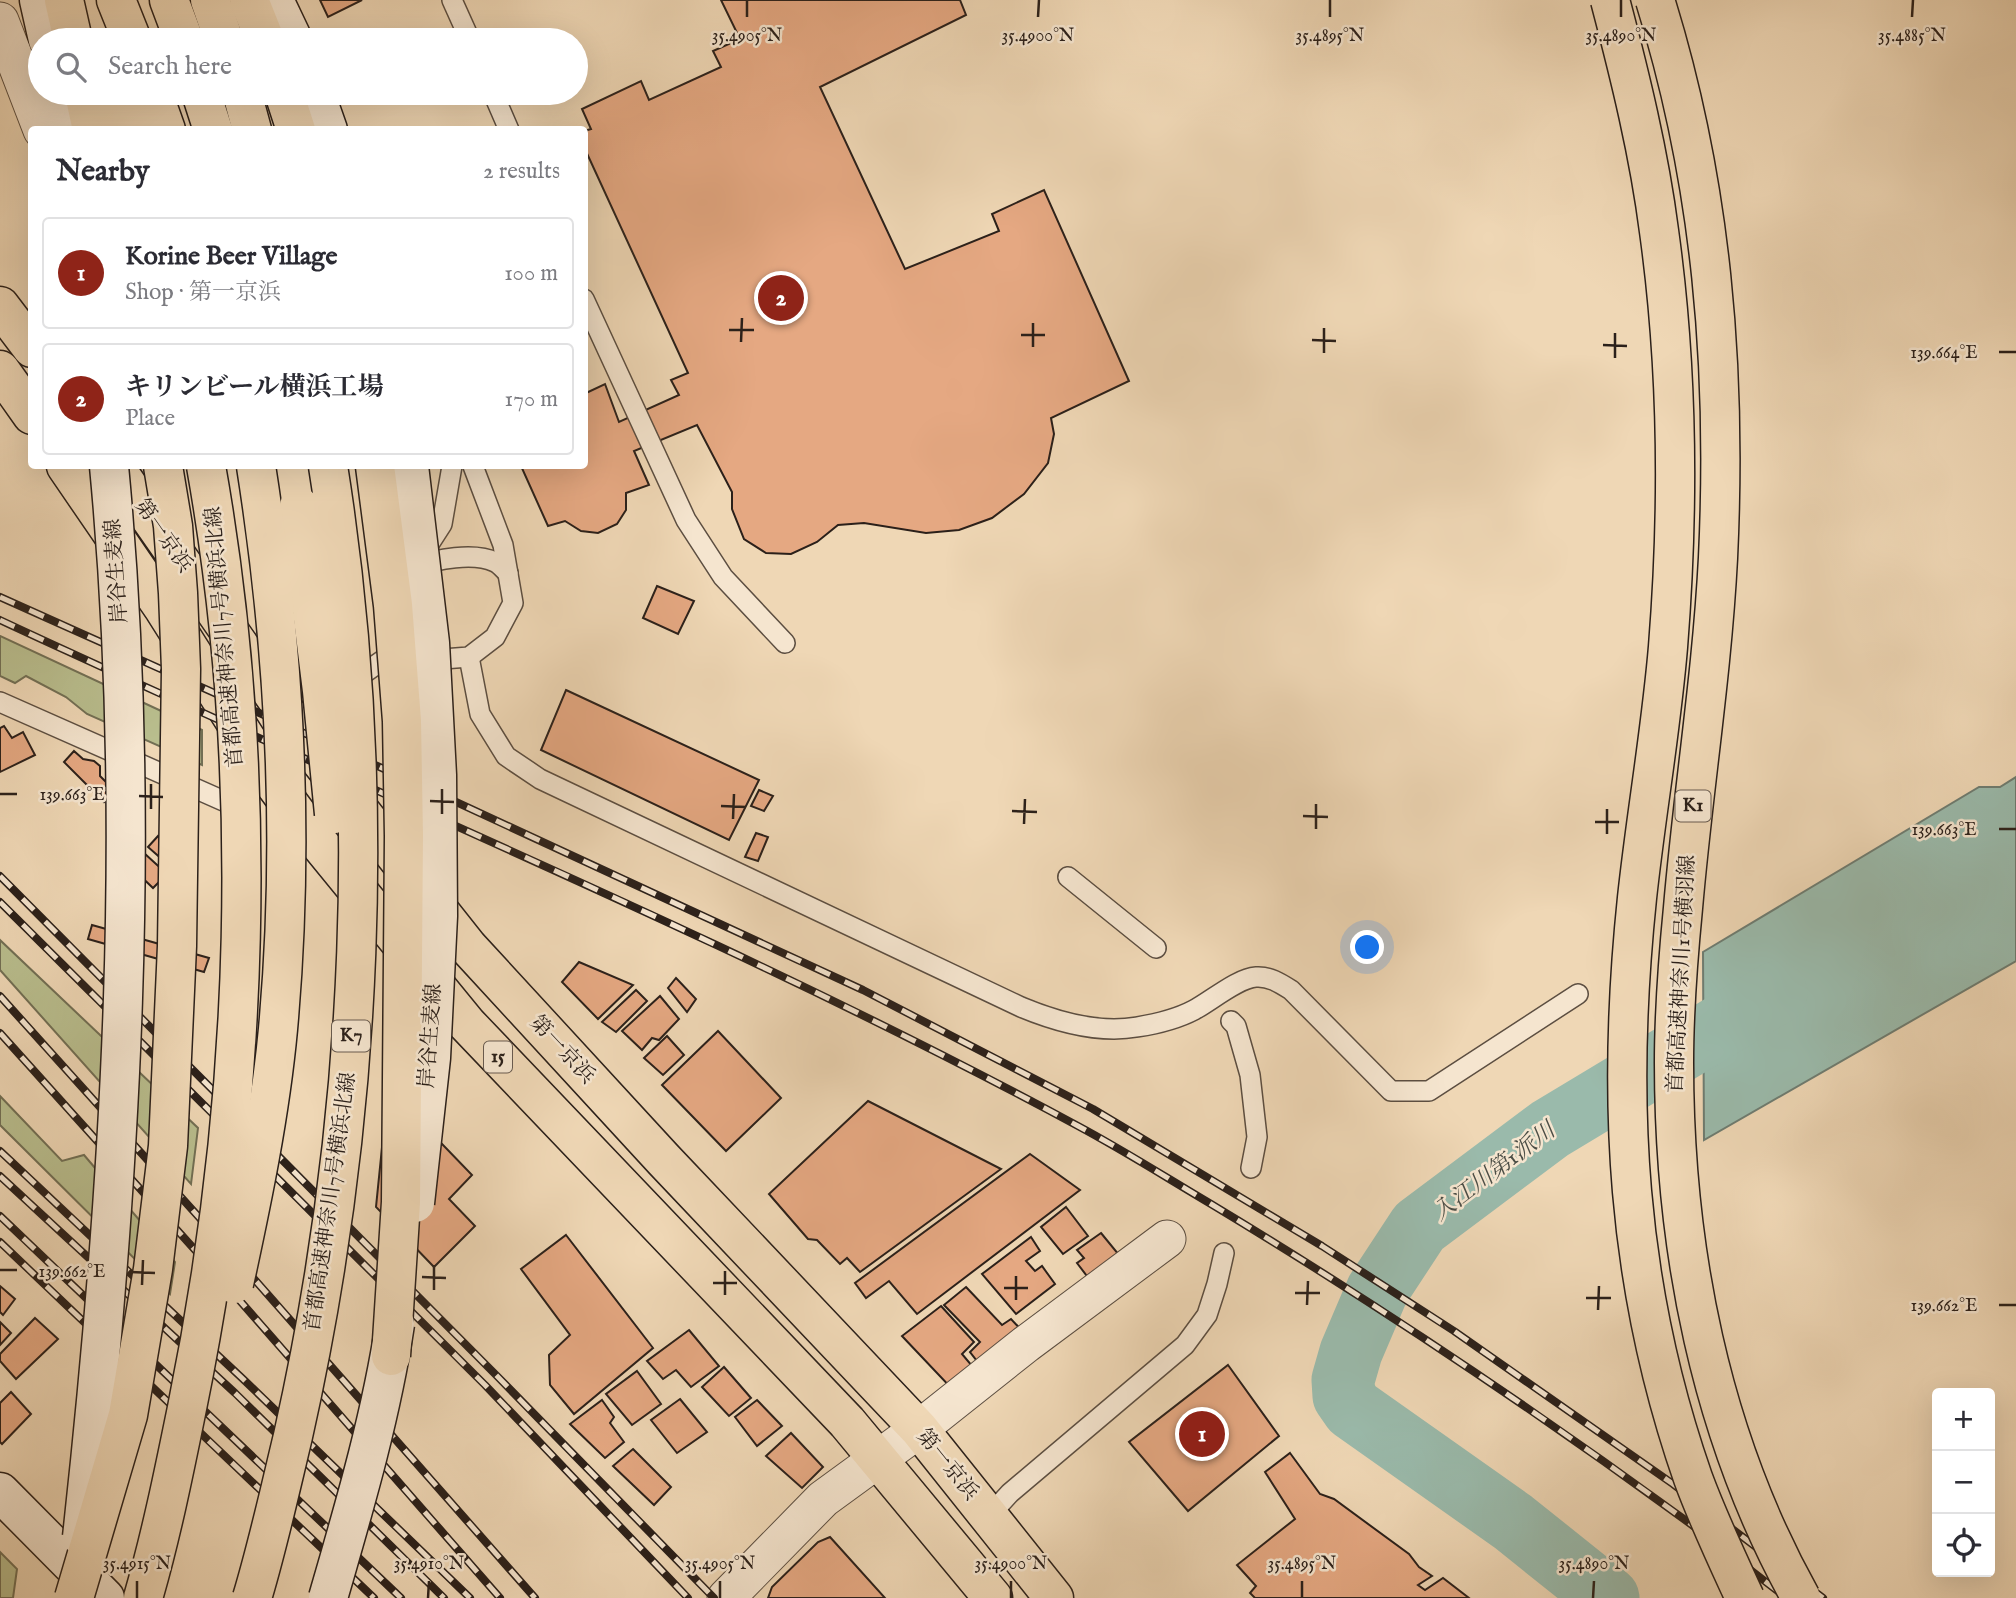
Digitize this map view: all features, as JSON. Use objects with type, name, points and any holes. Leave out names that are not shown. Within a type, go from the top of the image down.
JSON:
[{"type":"highway","points":[[64,0],[70,28]]},
{"type":"highway","points":[[92,0],[100,28]]},
{"type":"highway","points":[[116,0],[127,28]]},
{"type":"highway","points":[[169,0],[180,28]]},
{"type":"highway","points":[[210,0],[220,28]]},
{"type":"highway","points":[[249,0],[260,28]]},
{"type":"highway","name":"K1","points":[[1610,0],[1646,146],[1659,229],[1669,311],[1674,433],[1668,648],[1637,900],[1628,1020],[1626,1092],[1632,1213],[1656,1351],[1674,1418],[1694,1480],[1745,1598]]},
{"type":"highway","name":"首都高速神奈川1号横羽線","points":[[1655,0],[1699,180],[1711,261],[1721,408],[1717,561],[1677,992],[1674,1063],[1680,1195],[1688,1263],[1720,1404],[1741,1470],[1766,1533],[1801,1598]]},
{"type":"highway","points":[[87,105],[91,126]]},
{"type":"highway","points":[[123,105],[129,126]]},
{"type":"highway","points":[[157,105],[165,126]]},
{"type":"highway","points":[[205,105],[212,126]]},
{"type":"highway","points":[[245,105],[251,126]]},
{"type":"highway","points":[[288,105],[295,126]]},
{"type":"highway","points":[[0,306],[28,343]]},
{"type":"highway","points":[[12,367],[28,405]]},
{"type":"highway","name":"第一京浜","points":[[68,469],[163,609],[276,786],[314,837],[467,1024],[847,1422],[993,1598]]},
{"type":"highway","name":"第一京浜","points":[[113,469],[315,754],[468,947],[664,1160],[919,1429],[1054,1598]]},
{"type":"highway","points":[[73,1598],[128,1415],[155,1255],[168,1146],[177,946],[181,669],[174,539],[163,469]]},
{"type":"highway","name":"首都高速神奈川7号横浜北線","points":[[143,1598],[155,1559],[202,1334],[219,1229],[238,1016],[240,826],[234,700],[225,598],[206,469]]},
{"type":"highway","points":[[155,1559],[226,1320],[257,1167],[278,1031],[286,842],[284,745],[268,544],[256,469]]},
{"type":"highway","points":[[292,469],[299,506],[322,691],[333,800],[339,905],[337,1091],[324,1281]]},
{"type":"highway","name":"首都高速神奈川7号横浜北線","points":[[252,1598],[281,1488],[324,1281],[349,1070],[357,856],[356,747],[349,632],[328,469]]},
{"type":"highway","points":[[375,469],[394,618],[402,721],[404,836],[401,1202],[390,1356]]},
{"type":"street","points":[[39,0],[45,28]]},
{"type":"street","points":[[274,0],[287,28]]},
{"type":"street","points":[[4,43],[28,98]]},
{"type":"street","points":[[31,105],[40,126]]},
{"type":"street","points":[[61,105],[65,126]]},
{"type":"street","points":[[319,105],[327,126]]},
{"type":"street","name":"岸谷生麦線","points":[[73,1598],[95,1420],[109,1241],[124,925],[123,662],[111,469]]},
{"type":"street","name":"岸谷生麦線","points":[[328,1598],[361,1484],[390,1356],[414,1207],[431,1059],[438,916],[437,775],[430,643],[409,469]]},
{"type":"street","points":[[726,1598],[823,1499],[1167,1239]]},
{"type":"street","points":[[0,1492],[105,1598]]},
{"type":"lane","points":[[452,0],[465,28]]},
{"type":"lane","points":[[498,105],[507,126]]},
{"type":"lane","points":[[588,308],[686,520],[723,577],[785,643]]},
{"type":"lane","points":[[451,469],[442,524],[414,567],[401,597],[402,614],[413,640],[443,659],[469,657],[495,638],[513,603],[503,545],[474,469]]},
{"type":"lane","points":[[414,567],[437,559],[471,558],[494,561],[508,573]]},
{"type":"lane","points":[[293,723],[413,640]]},
{"type":"lane","points":[[469,657],[480,714],[506,756],[540,779],[1054,1021],[1097,1028],[1134,1028],[1191,1012],[1238,982],[1255,977],[1273,979],[1291,990],[1391,1091],[1429,1091],[1578,994]]},
{"type":"lane","points":[[0,702],[244,810],[276,786]]},
{"type":"lane","points":[[1068,877],[1156,948]]},
{"type":"lane","points":[[1231,1021],[1236,1026],[1250,1075],[1256,1137],[1251,1168]]},
{"type":"lane","points":[[988,1517],[1010,1493],[1185,1345],[1207,1315],[1224,1253]]},
{"type":"green space","points":[[0,636],[202,730],[202,765],[87,714],[66,697],[26,676],[15,683],[0,676]]},
{"type":"green space","points":[[0,940],[198,1128],[191,1184],[0,970]]},
{"type":"green space","points":[[0,1096],[62,1161],[84,1155],[175,1262],[170,1294],[0,1125]]},
{"type":"green space","points":[[0,1552],[17,1569],[13,1598],[0,1598]]},
{"type":"shaded area","points":[[2016,777],[2016,961],[1704,1140],[1703,952],[1979,787],[2000,787]]},
{"type":"building","points":[[320,0],[362,0],[328,17]]},
{"type":"building","points":[[721,0],[960,0],[966,15],[820,87],[905,269],[999,231],[992,214],[1044,190],[1129,381],[1051,418],[1054,434],[1048,463],[1024,494],[992,518],[959,530],[926,533],[864,523],[838,525],[817,542],[791,554],[766,553],[744,539],[732,509],[732,492],[697,425],[634,451],[649,485],[626,493],[626,510],[617,524],[598,533],[581,531],[565,521],[548,526],[522,469],[588,469],[588,392],[605,384],[619,422],[679,395],[671,380],[688,373],[588,156],[588,130],[591,129],[582,109],[641,81],[649,100],[721,67],[713,51],[740,39]]},
{"type":"building","points":[[657,586],[694,601],[678,634],[643,618]]},
{"type":"building","points":[[566,690],[759,780],[729,840],[541,750]]},
{"type":"building","points":[[4,726],[12,738],[23,732],[35,755],[0,772],[0,728]]},
{"type":"building","points":[[74,751],[83,759],[94,761],[100,766],[100,776],[115,791],[104,802],[64,762]]},
{"type":"building","points":[[759,790],[773,796],[764,811],[751,806]]},
{"type":"building","points":[[756,833],[768,837],[758,861],[745,857]]},
{"type":"building","points":[[158,836],[173,850],[164,861],[148,847]]},
{"type":"building","points":[[144,853],[167,874],[153,888],[131,867]]},
{"type":"building","points":[[92,925],[209,958],[204,972],[88,939]]},
{"type":"building","points":[[579,962],[633,985],[598,1019],[562,982]]},
{"type":"building","points":[[676,978],[696,999],[687,1012],[668,988]]},
{"type":"building","points":[[636,990],[647,1001],[616,1032],[602,1022]]},
{"type":"building","points":[[660,996],[679,1019],[659,1040],[652,1038],[642,1050],[622,1031]]},
{"type":"building","points":[[718,1031],[781,1098],[726,1151],[662,1085]]},
{"type":"building","points":[[667,1036],[684,1055],[663,1075],[644,1058]]},
{"type":"building","points":[[388,1088],[472,1175],[449,1199],[475,1226],[434,1267],[376,1207]]},
{"type":"building","points":[[868,1101],[1001,1169],[860,1272],[847,1258],[840,1264],[817,1240],[808,1239],[769,1194]]},
{"type":"building","points":[[1030,1154],[1080,1190],[917,1314],[889,1281],[866,1298],[855,1283]]},
{"type":"building","points":[[1066,1207],[1088,1236],[1063,1254],[1041,1227]]},
{"type":"building","points":[[1101,1233],[1124,1261],[1093,1284],[1077,1263],[1084,1258],[1077,1250]]},
{"type":"building","points":[[566,1235],[653,1348],[574,1414],[550,1385],[549,1355],[570,1335],[521,1269]]},
{"type":"building","points":[[1031,1237],[1040,1251],[1026,1261],[1035,1271],[1042,1266],[1055,1284],[1016,1314],[982,1274]]},
{"type":"building","points":[[0,1286],[15,1299],[3,1315],[0,1312]]},
{"type":"building","points":[[966,1287],[1002,1325],[1011,1319],[1026,1335],[984,1370],[970,1352],[980,1342],[944,1305]]},
{"type":"building","points":[[941,1306],[974,1342],[962,1354],[978,1373],[954,1391],[902,1336]]},
{"type":"building","points":[[35,1318],[58,1339],[16,1379],[0,1361],[0,1354]]},
{"type":"building","points":[[0,1322],[11,1333],[0,1345]]},
{"type":"building","points":[[689,1330],[719,1366],[691,1387],[676,1370],[663,1379],[647,1361]]},
{"type":"building","points":[[1228,1365],[1279,1436],[1188,1511],[1129,1442]]},
{"type":"building","points":[[724,1367],[751,1398],[729,1416],[702,1387]]},
{"type":"building","points":[[637,1371],[661,1404],[632,1425],[606,1394]]},
{"type":"building","points":[[11,1392],[31,1414],[2,1444],[0,1403]]},
{"type":"building","points":[[680,1399],[707,1432],[677,1453],[651,1420]]},
{"type":"building","points":[[602,1400],[614,1417],[610,1423],[624,1442],[605,1458],[570,1424]]},
{"type":"building","points":[[757,1400],[782,1426],[757,1446],[735,1417]]},
{"type":"building","points":[[791,1433],[823,1467],[802,1488],[766,1456]]},
{"type":"building","points":[[633,1449],[671,1487],[654,1505],[613,1466]]},
{"type":"building","points":[[1290,1453],[1320,1494],[1334,1499],[1409,1554],[1419,1567],[1432,1576],[1418,1585],[1425,1590],[1443,1578],[1469,1598],[1255,1598],[1250,1593],[1256,1586],[1237,1565],[1295,1519],[1265,1472]]},
{"type":"building","points":[[830,1537],[885,1598],[768,1598],[772,1587],[818,1542]]},
{"type":"waterway","name":"入江川第1派川","points":[[1608,1598],[1513,1522],[1353,1409],[1344,1396],[1343,1380],[1351,1352],[1377,1291],[1419,1227],[1550,1129],[1776,993]]},
{"type":"railway","points":[[0,597],[402,777],[863,990],[1093,1109],[1322,1246],[1454,1331],[1673,1484],[1823,1598]]},
{"type":"railway","points":[[0,620],[678,927],[946,1057],[1095,1135],[1331,1278],[1449,1355],[1624,1476],[1787,1598]]},
{"type":"railway","points":[[0,876],[714,1598]]},
{"type":"railway","points":[[0,902],[485,1385],[688,1598]]},
{"type":"railway","points":[[0,996],[233,1255],[535,1598]]},
{"type":"railway","points":[[0,1033],[213,1270],[500,1598]]},
{"type":"railway","points":[[0,1151],[243,1379],[470,1598]]},
{"type":"railway","points":[[0,1176],[235,1393],[444,1598]]},
{"type":"railway","points":[[0,1216],[401,1598]]},
{"type":"railway","points":[[0,1242],[374,1598]]},
{"type":"place","name":"キリンビール横浜工場","points":[[781,298]]},
{"type":"place","name":"Korine Beer Village","points":[[1202,1434]]}]
